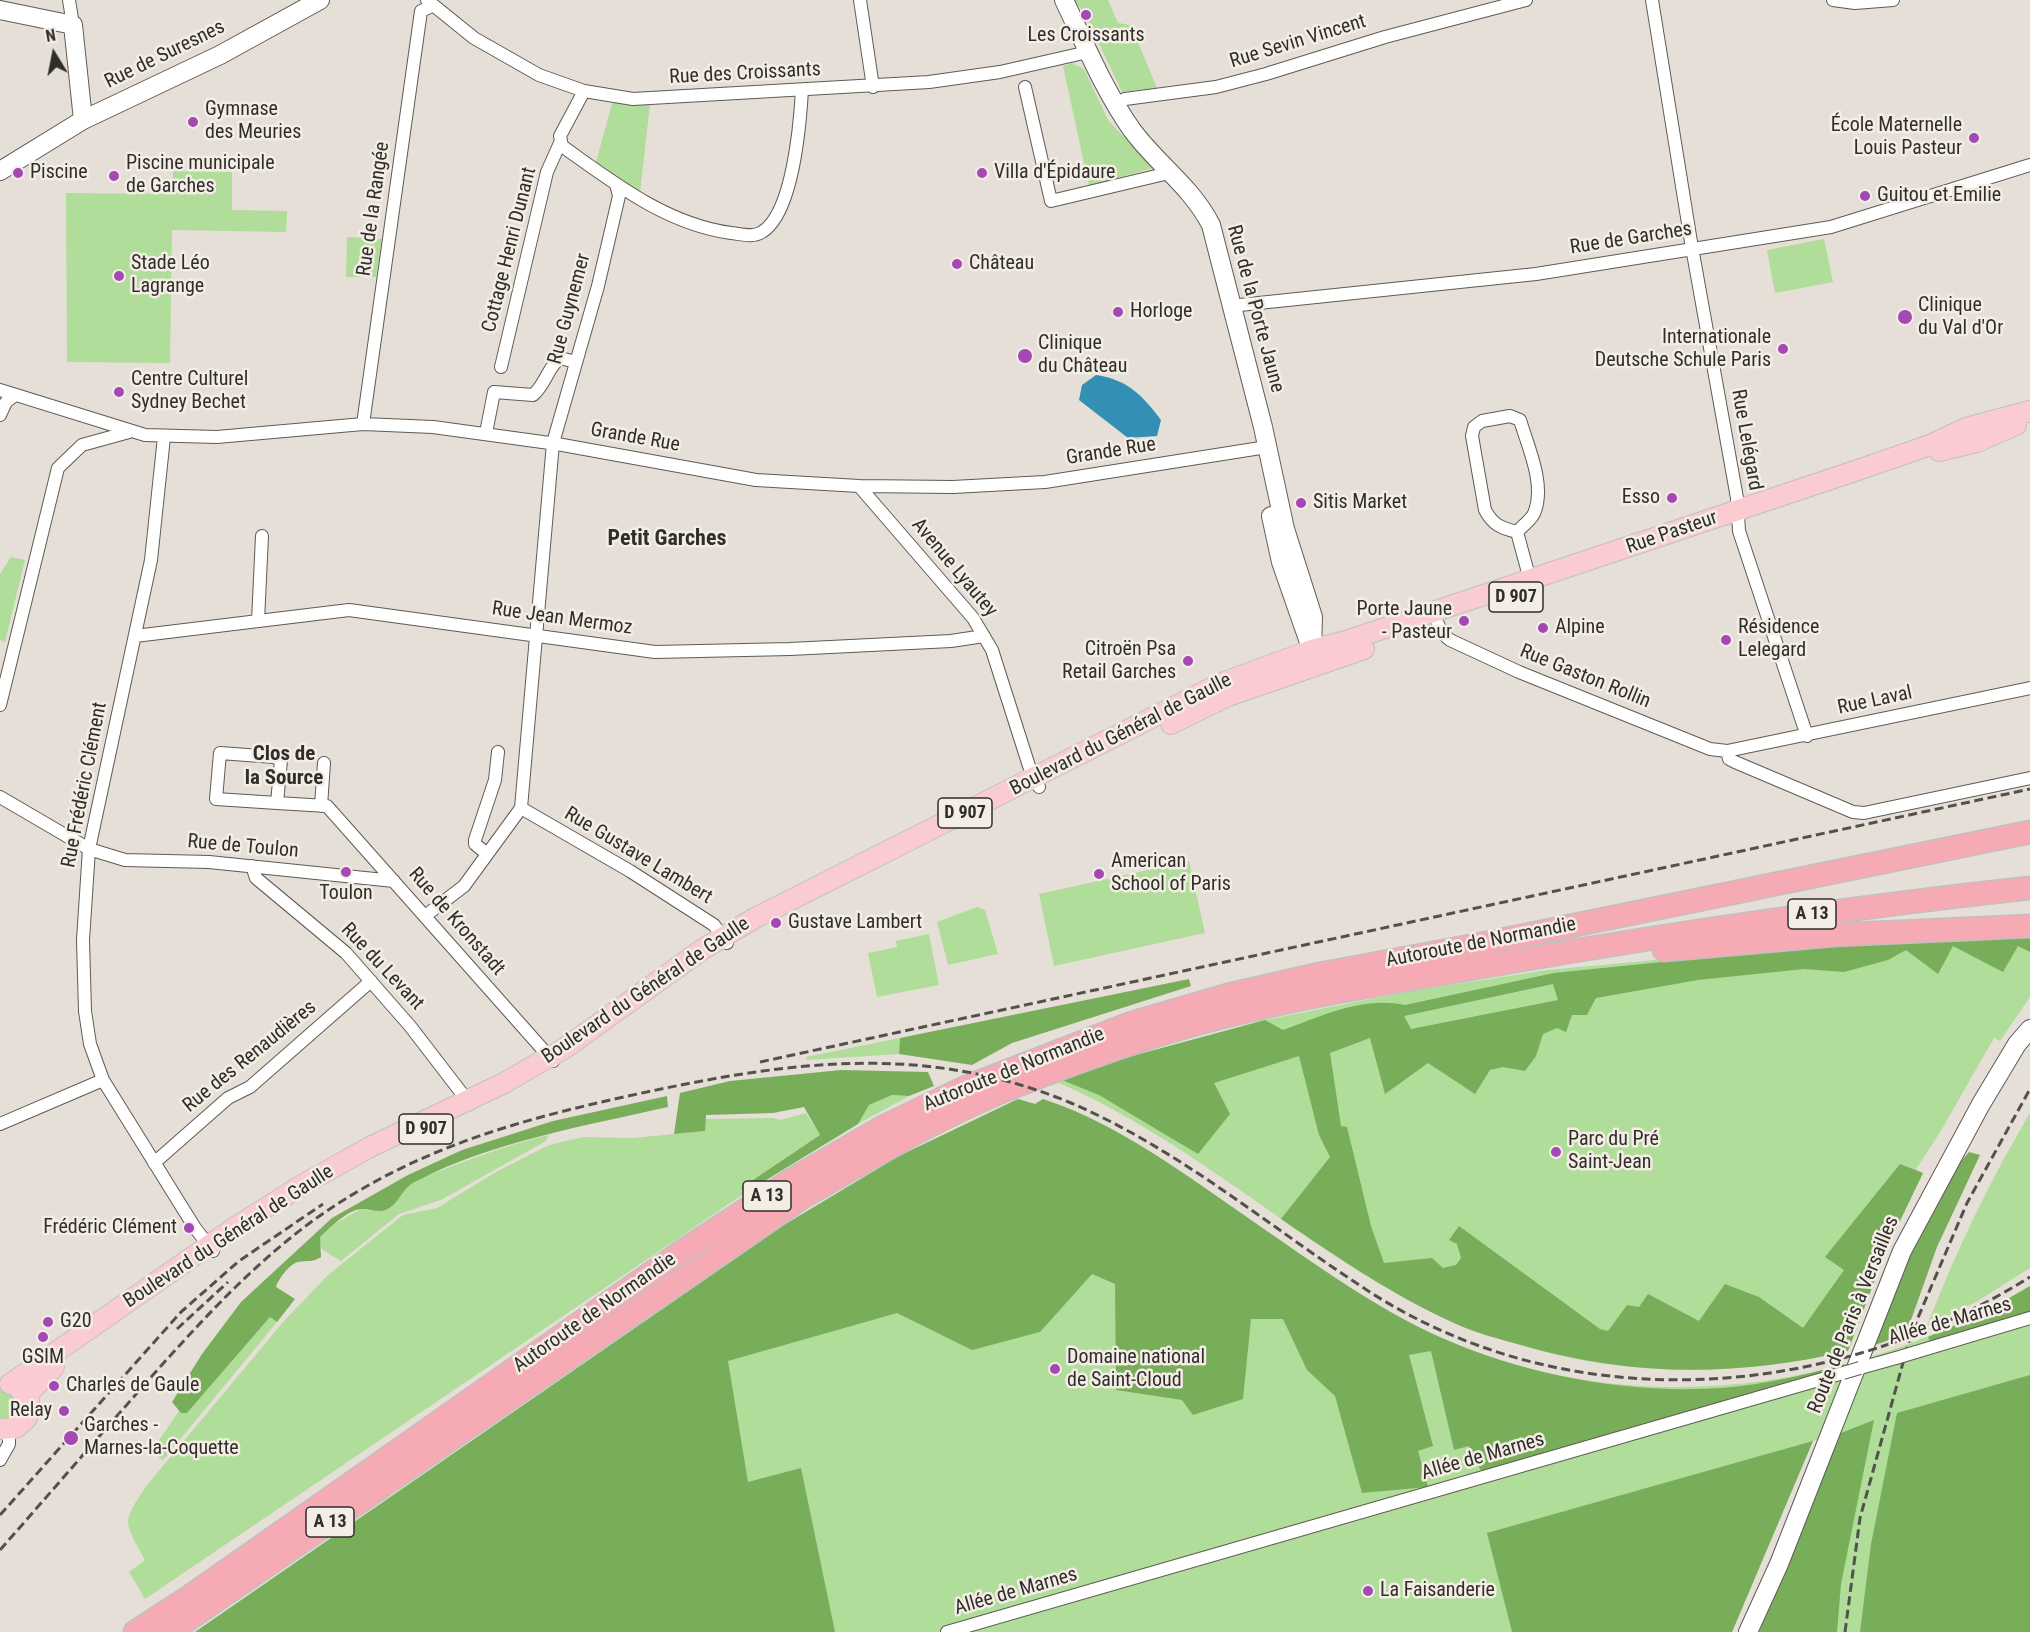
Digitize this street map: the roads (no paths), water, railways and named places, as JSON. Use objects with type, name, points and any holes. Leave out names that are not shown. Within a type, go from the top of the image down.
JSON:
[{"type":"highway","name":"Autoroute de Normandie","points":[[135,1632],[189,1597],[735,1217],[881,1128],[964,1088],[1132,1023],[1228,995],[1320,974],[1487,943],[2030,832]]},
{"type":"highway","name":"Autoroute de Normandie","points":[[170,1632],[802,1197],[889,1147],[1009,1088],[1136,1042],[1248,1010],[1323,994],[1832,911],[2030,888]]},
{"type":"highway","points":[[1594,948],[1616,954],[1833,935],[2030,926]]},
{"type":"main road","name":"Rue de Suresnes","points":[[0,171],[84,120],[220,55],[320,0]]},
{"type":"main road","name":"Rue de la Porte Jaune","points":[[1064,0],[1115,105],[1154,157],[1173,172],[1199,203],[1211,225],[1268,452],[1268,482],[1275,540],[1300,622],[1314,657]]},
{"type":"main road","points":[[0,10],[73,25],[84,120]]},
{"type":"main road","name":"Rue Pasteur","points":[[1975,434],[1994,423],[2030,411]]},
{"type":"main road","name":"Rue Pasteur","points":[[1314,657],[1346,641],[1531,586],[1930,445],[2030,420]]},
{"type":"main road","name":"Rue Pasteur","points":[[1314,657],[1438,624],[1531,586]]},
{"type":"main road","name":"Boulevard du Général de Gaulle","points":[[1252,679],[1275,663],[1314,657]]},
{"type":"main road","name":"Boulevard du Général de Gaulle","points":[[5,1384],[211,1249],[297,1197],[553,1061],[785,901],[1252,679],[1314,657]]},
{"type":"main road","name":"Route de Paris à Versailles","points":[[1748,1632],[1779,1564],[1902,1251],[1976,1114],[2017,1044],[2030,1029]]},
{"type":"main road","name":"Boulevard du Général de Gaulle","points":[[27,1395],[42,1377],[211,1249]]},
{"type":"main road","points":[[4,1430],[16,1428],[27,1418],[30,1406],[27,1395],[5,1384]]},
{"type":"street","points":[[69,0],[73,25]]},
{"type":"street","points":[[860,0],[873,87]]},
{"type":"street","name":"Rue Sevin Vincent","points":[[1115,105],[1125,99],[1216,87],[1266,74],[1476,6],[1526,0]]},
{"type":"street","name":"Rue Lelégard","points":[[1652,0],[1692,249],[1737,498],[1738,531],[1807,736]]},
{"type":"street","points":[[1833,0],[1855,3],[1893,0]]},
{"type":"street","name":"Rue des Croissants","points":[[430,3],[487,46],[538,75],[584,91],[633,99],[929,82],[1000,72],[1089,52]]},
{"type":"street","name":"Rue de la Rangée","points":[[363,424],[421,11],[430,3]]},
{"type":"street","points":[[1025,87],[1051,201],[1173,172]]},
{"type":"street","points":[[560,143],[634,197],[701,227],[747,235],[762,232],[778,211],[789,188],[802,90]]},
{"type":"street","name":"Cottage Henri Dunant","points":[[501,367],[547,172],[560,143],[560,136],[584,91]]},
{"type":"street","name":"Rue de Garches","points":[[1230,306],[1536,274],[1831,227],[2030,165]]},
{"type":"street","name":"Rue Guynemer","points":[[521,808],[552,443],[576,362],[619,196],[616,184]]},
{"type":"street","points":[[486,433],[494,392],[533,396],[542,388],[555,362],[560,358],[576,362]]},
{"type":"street","name":"Grande Rue","points":[[0,390],[133,433],[164,437],[217,437],[363,424],[433,427],[552,443],[756,480],[859,486],[954,487],[1045,482],[1268,452]]},
{"type":"street","points":[[0,415],[6,402],[15,395]]},
{"type":"street","points":[[1510,416],[1520,420],[1535,466],[1538,494],[1535,513],[1517,532],[1500,528],[1490,520],[1485,510],[1472,436],[1474,427],[1482,421],[1510,416]]},
{"type":"street","points":[[0,705],[58,468],[81,445],[114,434],[133,433]]},
{"type":"street","name":"Rue Frédéric Clément","points":[[164,437],[151,560],[88,849],[83,940],[85,1011],[90,1044],[103,1080],[195,1228],[211,1249]]},
{"type":"street","name":"Avenue Lyautey","points":[[859,486],[974,618],[992,650],[1037,782]]},
{"type":"street","points":[[1517,532],[1531,586]]},
{"type":"street","points":[[258,621],[262,536]]},
{"type":"street","name":"Rue Jean Mermoz","points":[[135,636],[350,610],[655,652],[790,650],[951,641],[984,636]]},
{"type":"street","name":"Rue Gaston Rollin","points":[[1438,624],[1442,633],[1450,640],[1519,672],[1710,749],[1727,752]]},
{"type":"street","name":"Rue Laval","points":[[1727,752],[2030,688]]},
{"type":"street","points":[[487,854],[475,844],[475,840],[495,780],[498,752]]},
{"type":"street","points":[[1727,752],[1729,759],[1735,762],[1846,809],[1864,813],[2030,778]]},
{"type":"street","points":[[277,803],[281,760],[274,757],[220,753],[216,799],[277,803],[324,806],[324,763]]},
{"type":"street","name":"Rue de Toulon","points":[[0,797],[88,849],[125,860],[252,866],[394,880]]},
{"type":"street","name":"Rue de Kronstadt","points":[[324,806],[394,880],[553,1061]]},
{"type":"street","points":[[425,916],[464,886],[521,808]]},
{"type":"street","name":"Rue Gustave Lambert","points":[[521,808],[630,871],[714,925],[726,940]]},
{"type":"street","name":"Rue du Levant","points":[[252,866],[256,878],[346,953],[410,1026],[470,1104]]},
{"type":"street","name":"Rue des Renaudières","points":[[154,1163],[228,1098],[250,1087],[371,981]]},
{"type":"street","points":[[0,1124],[103,1080]]},
{"type":"street","name":"Allée de Marnes","points":[[947,1632],[2030,1318]]},
{"type":"street","points":[[0,1460],[9,1444],[4,1430]]},
{"type":"water","points":[[1096,375],[1126,385],[1141,396],[1161,420],[1157,436],[1128,438],[1079,400],[1082,385]]},
{"type":"railway","points":[[760,1062],[2030,789]]},
{"type":"railway","points":[[0,1550],[152,1376],[231,1292],[295,1234],[355,1193],[429,1155],[506,1127],[628,1096],[741,1074],[850,1063],[905,1064],[960,1071],[1015,1083],[1071,1103],[1151,1144],[1189,1167],[1373,1294],[1451,1335],[1533,1362],[1618,1377],[1703,1379],[1789,1370],[1873,1349],[1954,1318],[2030,1277]]},
{"type":"railway","points":[[1845,1632],[1860,1518],[1911,1334],[1967,1203],[2030,1089]]},
{"type":"railway","points":[[0,1515],[181,1312],[239,1261],[323,1204]]},
{"type":"railway","points":[[177,1329],[228,1282]]},
{"type":"place","name":"Les Croissants","points":[[1086,15]]},
{"type":"place","name":"Gymnase des Meuries","points":[[193,122]]},
{"type":"place","name":"École Maternelle Louis Pasteur","points":[[1974,138]]},
{"type":"place","name":"Piscine","points":[[18,173]]},
{"type":"place","name":"Villa d'Épidaure","points":[[982,173]]},
{"type":"place","name":"Piscine municipale de Garches","points":[[114,176]]},
{"type":"place","name":"Guitou et Emilie","points":[[1865,196]]},
{"type":"place","name":"Château","points":[[957,264]]},
{"type":"place","name":"Stade Léo Lagrange","points":[[119,276]]},
{"type":"place","name":"Horloge","points":[[1118,312]]},
{"type":"place","name":"Clinique du Val d'Or","points":[[1905,317]]},
{"type":"place","name":"Internationale Deutsche Schule Paris","points":[[1783,349]]},
{"type":"place","name":"Clinique du Château","points":[[1025,356]]},
{"type":"place","name":"Centre Culturel Sydney Bechet","points":[[119,392]]},
{"type":"place","name":"Esso","points":[[1672,498]]},
{"type":"place","name":"Sitis Market","points":[[1301,503]]},
{"type":"place","name":"Porte Jaune - Pasteur","points":[[1464,621]]},
{"type":"place","name":"Alpine","points":[[1543,628]]},
{"type":"place","name":"Résidence Lelegard","points":[[1726,640]]},
{"type":"place","name":"Citroën Psa Retail Garches","points":[[1188,661]]},
{"type":"place","name":"Toulon","points":[[346,872]]},
{"type":"place","name":"American School of Paris","points":[[1099,874]]},
{"type":"place","name":"Gustave Lambert","points":[[776,923]]},
{"type":"place","name":"Parc du Pré Saint-Jean","points":[[1556,1152]]},
{"type":"place","name":"Frédéric Clément","points":[[189,1228]]},
{"type":"place","name":"G20","points":[[48,1322]]},
{"type":"place","name":"GSIM","points":[[43,1337]]},
{"type":"place","name":"Domaine national de Saint-Cloud","points":[[1055,1369]]},
{"type":"place","name":"Charles de Gaule","points":[[54,1386]]},
{"type":"place","name":"Relay","points":[[64,1411]]},
{"type":"place","name":"Garches - Marnes-la-Coquette","points":[[71,1438]]},
{"type":"place","name":"La Faisanderie","points":[[1368,1591]]},
{"type":"district","name":"Petit Garches","points":[[667,539]]},
{"type":"district","name":"Clos de la Source","points":[[284,767]]}]
